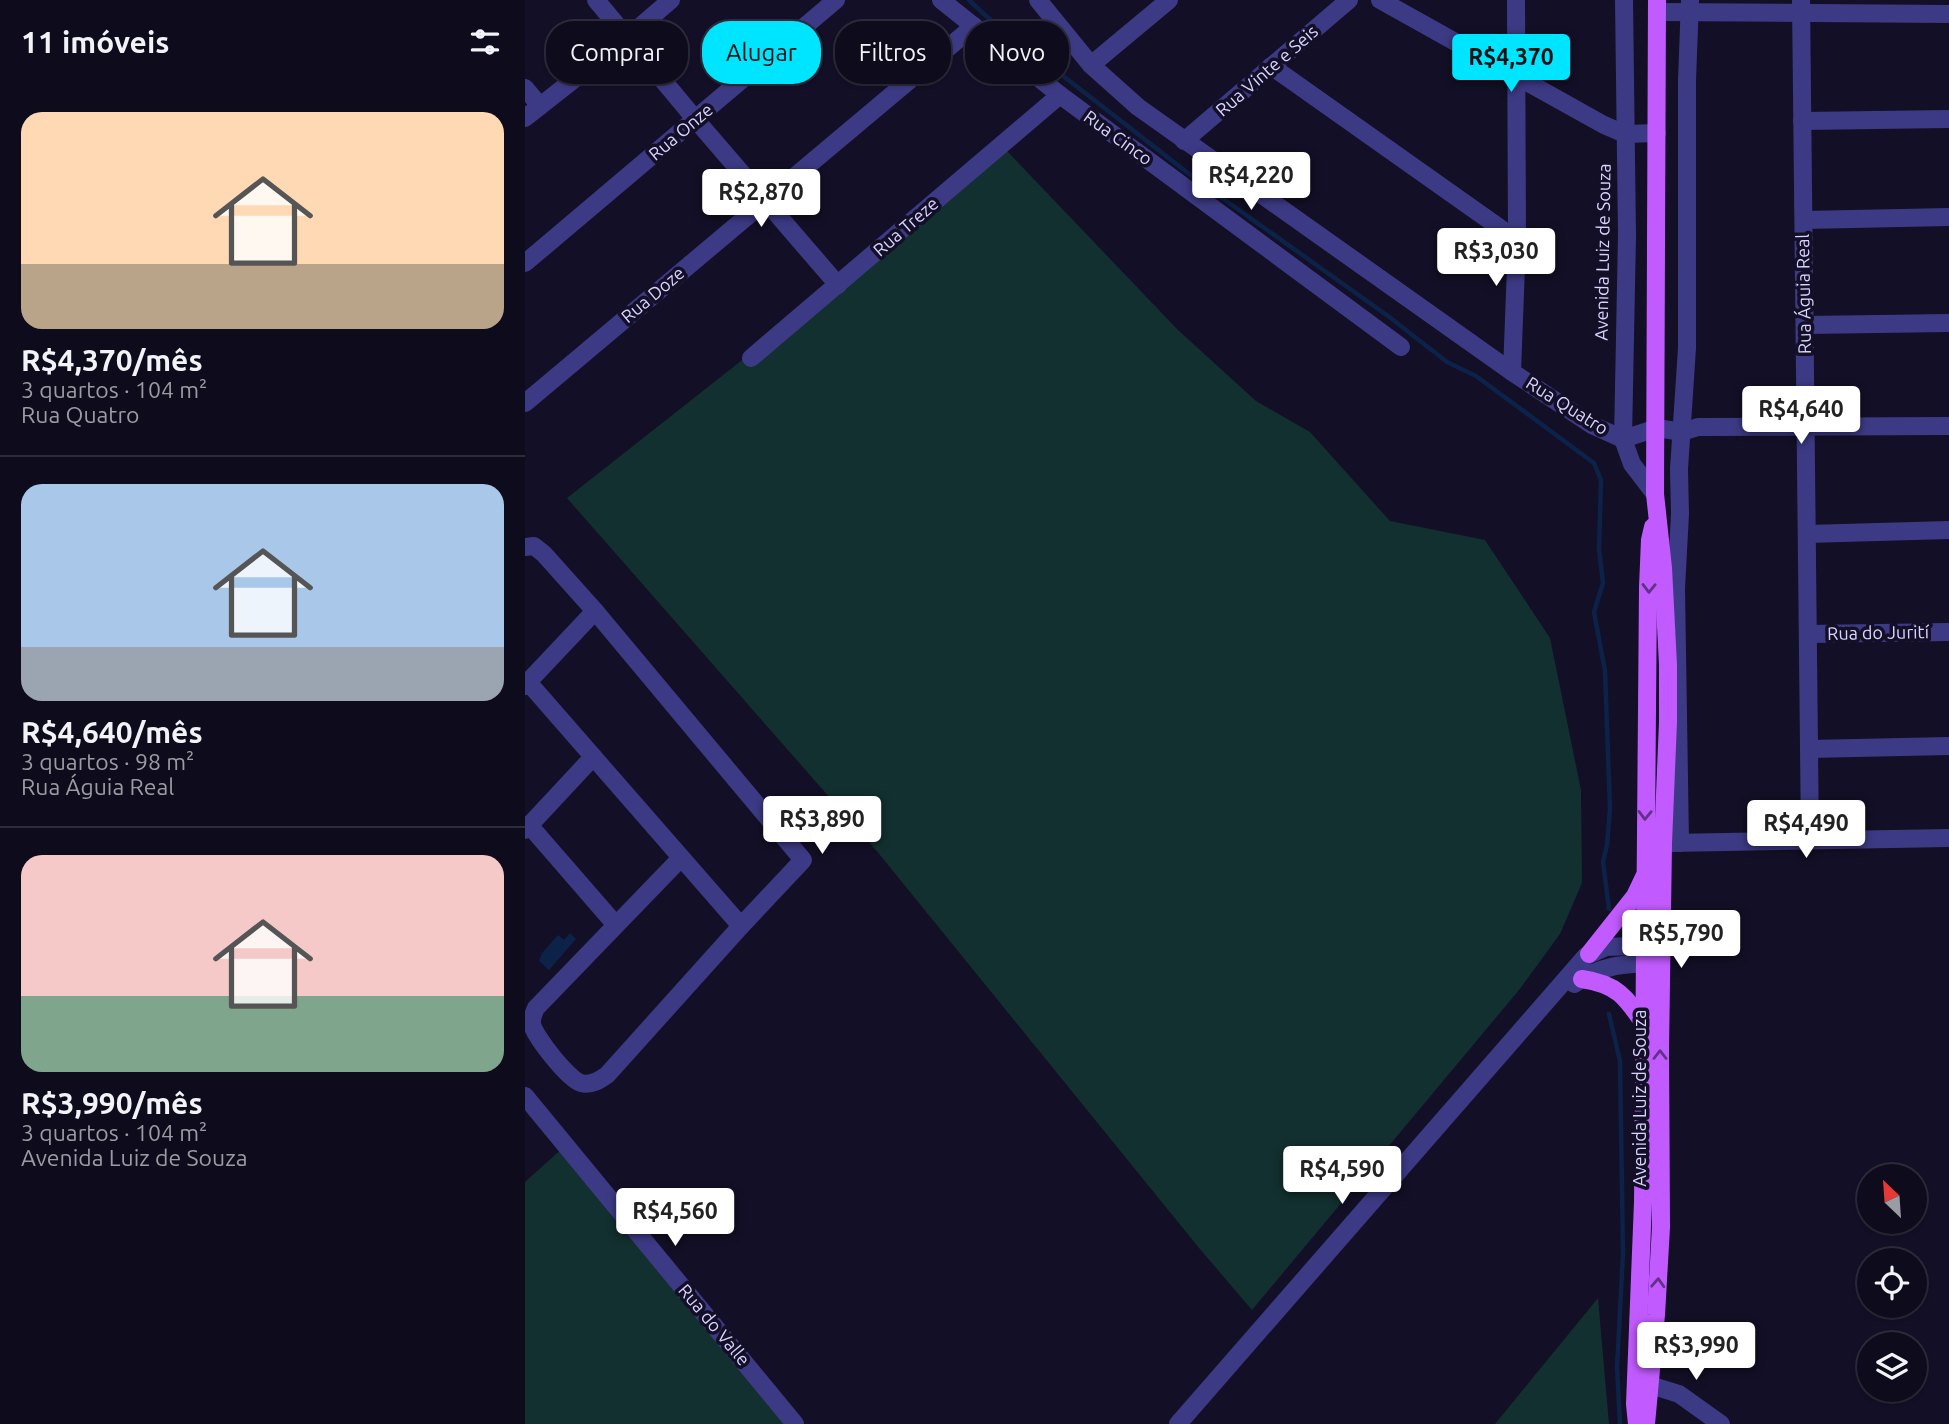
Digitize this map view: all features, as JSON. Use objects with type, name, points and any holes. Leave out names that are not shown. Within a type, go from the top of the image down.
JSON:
[{"type":"main road","name":"Avenida Luiz de Souza","points":[[1637,1424],[1635,1404],[1642,1252],[1645,1025],[1671,843],[1668,665],[1662,554],[1655,494],[1657,6]]},
{"type":"main road","name":"Avenida Luiz de Souza","points":[[1646,1424],[1661,1227],[1660,1049],[1646,871],[1650,540],[1657,521]]},
{"type":"main road","points":[[1589,954],[1635,896],[1646,871]]},
{"type":"main road","points":[[1582,979],[1605,984],[1621,993],[1645,1025]]},
{"type":"street","points":[[596,0],[614,21]]},
{"type":"street","points":[[647,21],[671,0]]},
{"type":"street","name":"Rua Onze","points":[[525,263],[836,0]]},
{"type":"street","name":"Rua Cinco","points":[[941,0],[968,21]]},
{"type":"street","points":[[1038,0],[1091,65],[1138,107],[1512,372]]},
{"type":"street","points":[[1091,65],[1169,0]]},
{"type":"street","name":"Rua Vinte e Seis","points":[[1184,141],[1349,0]]},
{"type":"street","points":[[1380,0],[1604,125],[1625,134],[1657,133]]},
{"type":"street","name":"Rua Quatro","points":[[1516,0],[1517,240],[1512,372],[1592,425],[1623,439],[1657,428]]},
{"type":"street","name":"Avenida Luiz de Souza","points":[[1623,0],[1627,235],[1623,439],[1632,464],[1655,494]]},
{"type":"street","points":[[1657,6],[1801,6],[1949,13]]},
{"type":"street","points":[[1690,6],[1687,81],[1687,348],[1676,588],[1671,843],[1949,838]]},
{"type":"street","name":"Rua Águia Real","points":[[1801,6],[1810,841]]},
{"type":"street","name":"Rua Doze","points":[[525,403],[965,33]]},
{"type":"street","points":[[1271,66],[1517,240]]},
{"type":"street","points":[[525,118],[568,84]]},
{"type":"street","points":[[667,84],[838,285]]},
{"type":"street","name":"Rua Cinco","points":[[1046,84],[1401,347]]},
{"type":"street","points":[[525,88],[540,106]]},
{"type":"street","name":"Rua Treze","points":[[751,358],[1060,95]]},
{"type":"street","points":[[1803,121],[1949,119]]},
{"type":"street","points":[[1804,220],[1949,217]]},
{"type":"street","points":[[1805,325],[1949,323]]},
{"type":"street","points":[[1657,428],[1682,432],[1698,428],[1949,426]]},
{"type":"street","points":[[1807,534],[1949,530]]},
{"type":"street","points":[[525,547],[534,546],[544,554],[595,611],[803,860],[607,1075],[599,1081],[582,1083],[572,1078],[536,1035],[532,1018],[536,1008],[680,859]]},
{"type":"street","points":[[595,611],[527,684],[741,926]]},
{"type":"street","name":"Rua do Jurití","points":[[1808,634],[1949,632]]},
{"type":"street","points":[[1809,749],[1949,746]]},
{"type":"street","points":[[593,757],[527,828],[615,924]]},
{"type":"street","points":[[1178,1424],[1589,954],[1606,947],[1654,954]]},
{"type":"street","points":[[1535,1013],[1582,979],[1612,965],[1654,954]]},
{"type":"street","name":"Rua do Valle","points":[[525,1096],[796,1424]]},
{"type":"street","points":[[1650,1385],[1679,1394],[1721,1424]]},
{"type":"green space","points":[[1007,151],[1178,330],[1256,401],[1310,432],[1390,521],[1485,540],[1550,638],[1581,790],[1582,883],[1560,934],[1519,990],[1252,1310],[880,855],[567,498]]},
{"type":"green space","points":[[566,1145],[793,1424],[525,1424],[525,1182]]},
{"type":"green space","points":[[1598,1298],[1609,1424],[1495,1424]]},
{"type":"water","points":[[570,933],[576,939],[549,970],[539,961],[542,953],[558,935],[564,940]]},
{"type":"waterway","points":[[969,0],[1197,180],[1388,316],[1447,362],[1476,376],[1594,463],[1601,480],[1599,549],[1603,583],[1594,612],[1605,671],[1610,809],[1603,862],[1609,909]]},
{"type":"waterway","points":[[1609,1014],[1620,1061],[1623,1254],[1617,1367],[1620,1424]]}]
